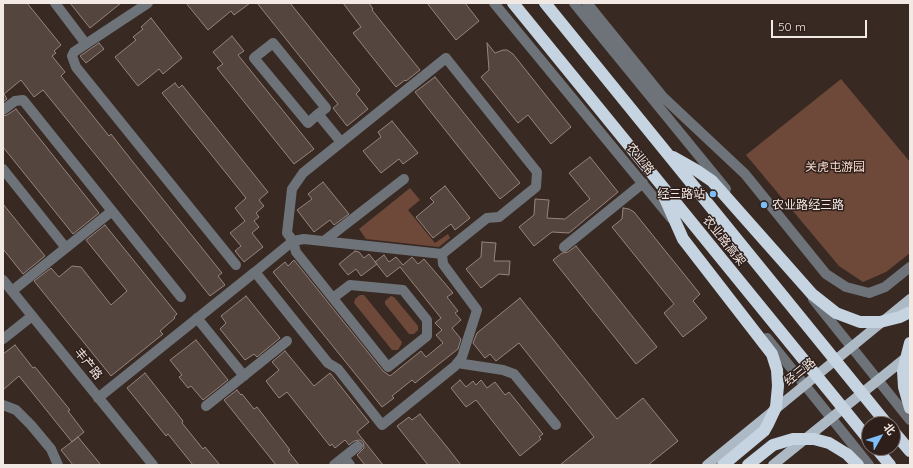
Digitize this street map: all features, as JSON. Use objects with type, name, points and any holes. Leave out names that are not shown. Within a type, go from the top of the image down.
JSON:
[{"type":"highway","name":"农业路高架","points":[[513,3],[861,430]]},
{"type":"highway","name":"农业路高架","points":[[545,3],[881,416]]},
{"type":"highway","points":[[667,154],[696,170],[712,181],[812,294],[836,314],[860,322],[880,322],[900,317],[910,312]]},
{"type":"highway","points":[[656,179],[683,239],[772,354],[777,370],[778,386],[776,407],[768,424],[764,431],[723,465]]},
{"type":"highway","points":[[910,343],[903,371],[904,387],[910,408]]},
{"type":"highway","points":[[748,465],[773,445],[793,439],[814,439],[828,443],[847,454],[858,465]]},
{"type":"highway","points":[[901,440],[910,451]]},
{"type":"highway","points":[[883,456],[890,465]]},
{"type":"main road","name":"经三路","points":[[707,465],[910,300]]},
{"type":"main road","points":[[773,465],[910,354]]},
{"type":"street","points":[[55,3],[86,44]]},
{"type":"street","points":[[148,3],[74,52],[72,56],[76,67],[236,265]]},
{"type":"street","name":"农业路","points":[[494,3],[643,183],[869,465]]},
{"type":"street","points":[[574,3],[682,134],[910,420]]},
{"type":"street","points":[[587,3],[663,96],[745,174],[826,274],[846,287],[869,293],[885,287],[910,268]]},
{"type":"street","points":[[272,43],[326,108],[318,114],[308,123],[254,58],[272,43]]},
{"type":"street","points":[[98,398],[293,241],[304,239],[442,254],[487,218],[499,217],[536,187],[537,172],[446,58],[304,173],[292,189],[287,233],[293,241],[296,252],[388,367],[427,336],[427,320],[403,290],[350,285],[333,298]]},
{"type":"street","points":[[3,110],[15,101],[23,100],[181,298]]},
{"type":"street","points":[[318,114],[341,142]]},
{"type":"street","points":[[3,169],[66,248]]},
{"type":"street","points":[[324,241],[404,179]]},
{"type":"street","points":[[564,247],[643,183]]},
{"type":"street","points":[[12,291],[112,211]]},
{"type":"street","points":[[255,272],[328,363],[338,369],[382,425],[457,363],[462,357],[477,310],[443,264],[442,254]]},
{"type":"street","name":"丰产路","points":[[3,280],[153,465]]},
{"type":"street","points":[[3,339],[32,316]]},
{"type":"street","points":[[197,318],[244,376]]},
{"type":"street","points":[[206,406],[287,341]]},
{"type":"street","points":[[457,363],[503,370],[514,374],[556,425]]},
{"type":"street","points":[[3,405],[16,410],[31,425],[51,449],[58,465]]},
{"type":"street","points":[[334,465],[347,461],[358,446]]},
{"type":"green space","name":"关虎屯游园","points":[[841,79],[910,162],[910,253],[886,272],[863,282],[839,266],[746,155]]},
{"type":"green space","points":[[410,188],[420,200],[408,210],[435,243],[448,234],[450,238],[439,247],[366,239],[359,229]]},
{"type":"green space","points":[[360,295],[364,295],[402,342],[398,350],[392,350],[354,303],[355,299]]},
{"type":"green space","points":[[391,296],[394,297],[418,326],[418,330],[414,334],[409,334],[385,304],[385,301]]},
{"type":"building","points":[[3,3],[27,3],[61,45],[54,51],[56,53],[52,56],[65,72],[61,76],[109,136],[111,134],[222,273],[218,276],[225,285],[210,296],[43,90],[34,97],[21,80],[4,94],[7,99],[3,102]]},
{"type":"building","points":[[70,3],[121,3],[90,28]]},
{"type":"building","points":[[186,3],[250,3],[234,15],[231,11],[208,30]]},
{"type":"building","points":[[257,3],[290,3],[360,90],[356,94],[368,109],[347,126],[333,108],[338,104]]},
{"type":"building","points":[[343,3],[369,3],[373,9],[372,10],[420,70],[396,87],[353,33],[361,27]]},
{"type":"building","points":[[427,3],[465,3],[479,21],[456,40]]},
{"type":"building","points":[[151,18],[182,58],[163,74],[159,69],[138,86],[115,57],[136,40],[133,37],[143,29],[141,27]]},
{"type":"building","points":[[232,36],[244,51],[238,55],[314,149],[294,164],[217,68],[223,64],[213,52]]},
{"type":"building","points":[[99,43],[104,49],[86,63],[80,56]]},
{"type":"building","points":[[487,43],[495,53],[507,50],[513,54],[571,127],[551,144],[528,115],[518,123],[481,77],[489,70]]},
{"type":"building","points":[[435,77],[520,183],[500,199],[415,92]]},
{"type":"building","points":[[175,83],[179,88],[182,85],[268,192],[259,200],[264,206],[256,213],[259,217],[254,221],[259,227],[252,233],[263,247],[244,262],[235,251],[241,246],[230,233],[245,221],[235,208],[246,198],[162,93]]},
{"type":"building","points":[[16,109],[99,213],[73,234],[3,147],[3,116]]},
{"type":"building","points":[[392,121],[418,153],[403,164],[399,159],[381,173],[363,151],[381,137],[378,132]]},
{"type":"building","points":[[590,157],[618,192],[569,233],[552,232],[534,246],[519,227],[534,215],[535,199],[549,200],[547,218],[565,219],[590,199],[569,173]]},
{"type":"building","points":[[323,182],[349,214],[334,225],[330,220],[314,232],[297,210],[312,199],[308,194]]},
{"type":"building","points":[[445,186],[470,218],[455,230],[451,224],[433,238],[416,217],[434,202],[430,198]]},
{"type":"building","points":[[3,204],[45,256],[23,274],[3,249]]},
{"type":"building","points":[[623,208],[634,212],[700,294],[693,301],[707,318],[683,337],[664,313],[674,304],[612,227],[622,219]]},
{"type":"building","points":[[105,225],[177,314],[174,317],[175,318],[160,331],[163,334],[111,376],[34,281],[51,268],[59,277],[72,266],[81,267],[111,305],[127,291],[86,240]]},
{"type":"building","points":[[482,242],[496,243],[494,261],[510,261],[509,275],[499,274],[481,288],[466,269],[481,257]]},
{"type":"building","points":[[576,246],[657,347],[636,364],[553,260],[562,253],[568,252]]},
{"type":"building","points":[[355,251],[359,252],[364,258],[369,254],[377,264],[361,276],[356,269],[348,275],[339,264]]},
{"type":"building","points":[[384,255],[389,262],[396,257],[403,265],[412,257],[418,264],[424,259],[453,293],[447,297],[458,311],[455,313],[461,320],[452,328],[461,339],[458,349],[415,383],[412,380],[392,396],[394,398],[382,407],[273,272],[285,262],[288,266],[294,260],[383,371],[390,376],[421,351],[426,357],[443,343],[436,335],[442,330],[435,323],[441,318],[400,267],[387,277],[375,262]]},
{"type":"building","points":[[246,296],[280,338],[257,357],[254,354],[245,360],[220,329],[226,323],[221,316]]},
{"type":"building","points":[[520,298],[617,419],[643,398],[678,441],[648,465],[560,465],[594,437],[519,343],[496,361],[490,354],[485,358],[473,343],[477,333]]},
{"type":"building","points":[[196,340],[228,380],[203,400],[191,386],[188,388],[179,377],[182,375],[170,360]]},
{"type":"building","points":[[15,345],[70,410],[68,411],[84,432],[72,442],[19,376],[3,390],[3,354]]},
{"type":"building","points":[[285,351],[314,386],[330,373],[369,422],[357,432],[383,465],[365,465],[357,455],[364,448],[363,442],[360,440],[354,441],[349,445],[345,440],[335,448],[332,444],[330,446],[287,392],[279,398],[266,381],[279,370],[272,362]]},
{"type":"building","points":[[145,373],[203,449],[205,447],[220,465],[193,465],[168,434],[166,436],[127,388]]},
{"type":"building","points":[[460,380],[466,387],[473,381],[476,385],[481,380],[487,388],[495,382],[505,395],[509,392],[543,434],[539,437],[541,439],[520,456],[476,400],[466,407],[451,388]]},
{"type":"building","points":[[237,390],[254,409],[257,407],[290,450],[288,451],[299,465],[276,465],[224,400]]},
{"type":"building","points":[[420,414],[461,465],[428,465],[397,426],[409,417],[412,420]]},
{"type":"building","points":[[78,437],[101,465],[73,465],[61,450]]},
{"type":"place","name":"经三路站","points":[[713,194]]},
{"type":"place","name":"农业路经三路","points":[[764,205]]}]
